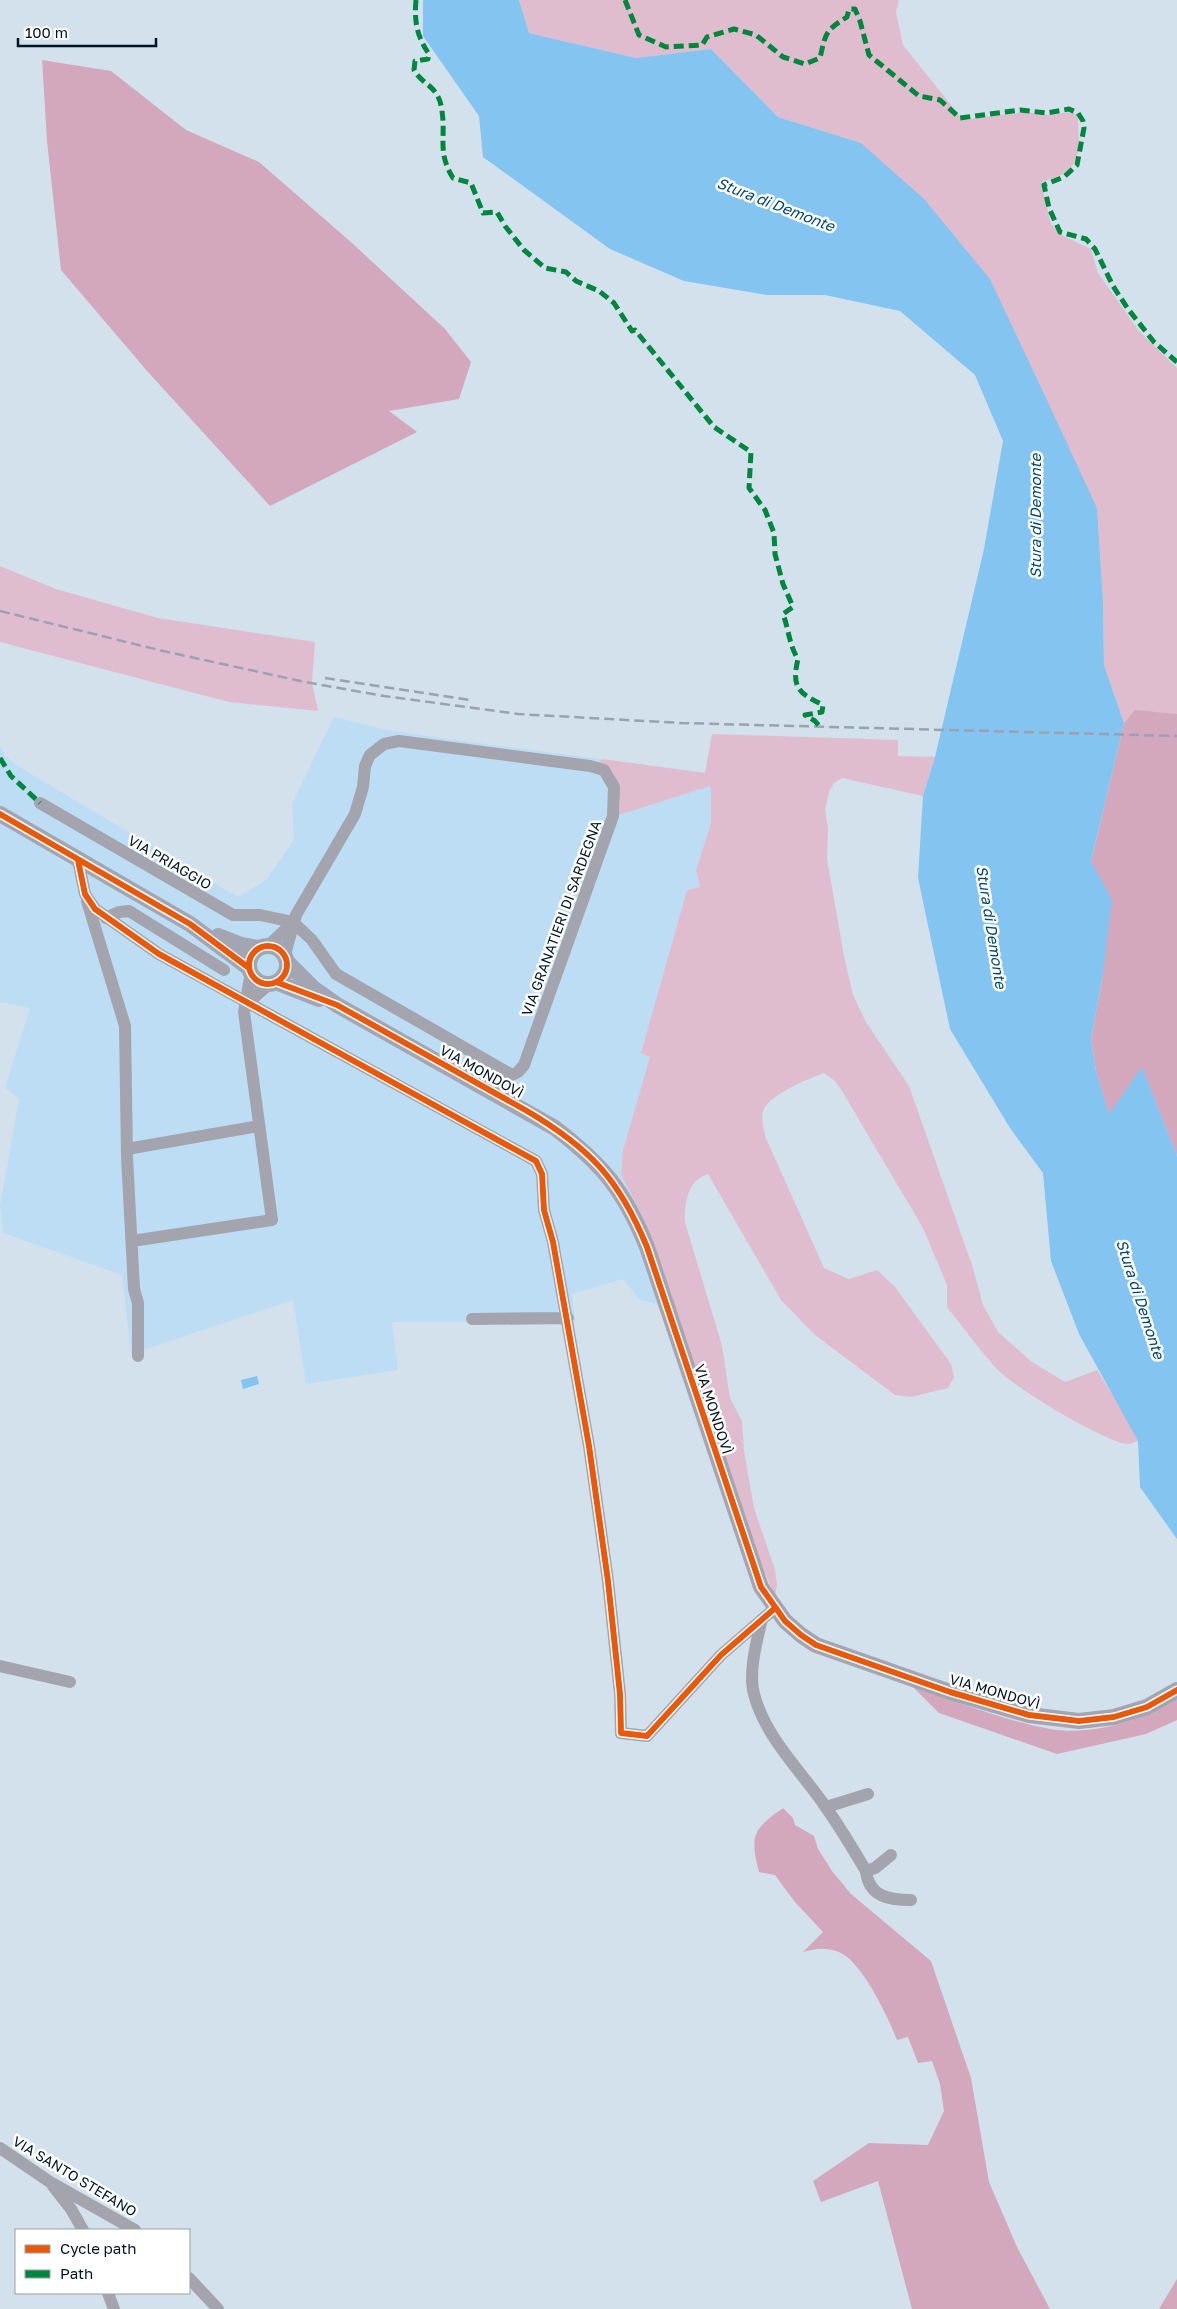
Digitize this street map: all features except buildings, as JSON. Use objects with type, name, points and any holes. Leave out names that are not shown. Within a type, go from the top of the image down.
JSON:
[{"type":"main road","points":[[0,814],[190,924],[241,945],[278,948],[286,959],[285,974],[273,983],[258,981],[250,970],[190,924]]},
{"type":"main road","points":[[250,970],[251,957],[263,947]]},
{"type":"main road","name":"VIA MONDOVÌ","points":[[286,959],[312,988],[337,1005],[556,1128],[582,1148],[605,1170],[622,1193],[647,1247],[752,1565],[761,1587],[768,1614],[800,1635],[836,1653],[950,1692],[1029,1716],[1079,1721],[1114,1717],[1147,1707],[1177,1690]]},
{"type":"main road","name":"VIA MONDOVÌ","points":[[273,983],[337,1005]]},
{"type":"street","name":"VIA GRANATIERI DI SARDEGNA","points":[[286,959],[293,922],[355,814],[363,787],[365,766],[370,755],[384,744],[399,741],[590,766],[604,770],[614,788],[613,816],[532,1044],[524,1065],[518,1072],[512,1075],[336,974],[312,940],[293,922]]},
{"type":"street","name":"VIA PRIAGGIO","points":[[40,803],[233,915],[260,915],[293,922]]},
{"type":"street","points":[[78,860],[85,894],[125,1026],[127,1149],[134,1289],[138,1303],[138,1356]]},
{"type":"street","points":[[85,894],[95,909],[106,918],[159,954],[536,1161],[540,1167],[544,1210],[553,1242],[568,1318],[589,1446],[608,1581],[620,1694],[621,1733],[647,1736],[703,1674],[768,1614]]},
{"type":"street","points":[[106,918],[120,912],[129,912],[224,970]]},
{"type":"street","name":"VIA GRANATIERI DI SARDEGNA","points":[[263,947],[293,922]]},
{"type":"street","points":[[132,1241],[272,1220],[244,1012],[247,1004],[250,970]]},
{"type":"street","points":[[247,1004],[273,983]]},
{"type":"street","points":[[127,1149],[260,1126]]},
{"type":"street","points":[[472,1318],[568,1318]]},
{"type":"street","points":[[768,1614],[755,1646],[753,1694],[778,1744],[826,1807],[866,1871],[868,1882],[876,1892],[891,1900],[911,1900]]},
{"type":"street","points":[[0,1666],[70,1682]]},
{"type":"street","points":[[826,1807],[868,1794]]},
{"type":"street","points":[[866,1871],[875,1868],[891,1855]]},
{"type":"street","name":"VIA SANTO STEFANO","points":[[0,2148],[50,2182],[133,2229]]},
{"type":"street","points":[[50,2182],[71,2209],[82,2229]]},
{"type":"street","points":[[190,2279],[218,2309]]},
{"type":"street","points":[[108,2294],[114,2309]]},
{"type":"shaded area","points":[[519,0],[899,0],[896,12],[903,45],[963,120],[1025,112],[1048,115],[1072,112],[1078,116],[1079,143],[1073,165],[1059,176],[1041,183],[1051,224],[1061,235],[1091,249],[1098,273],[1139,331],[1177,368],[1177,714],[1135,711],[1124,723],[1104,665],[1103,601],[1097,508],[861,143],[778,117],[711,49],[636,58],[529,33]]},
{"type":"shaded area","points":[[42,60],[111,71],[186,130],[259,162],[352,243],[445,329],[471,362],[459,399],[389,411],[417,432],[270,506],[148,372],[61,270],[47,141]]},
{"type":"shaded area","points":[[0,566],[56,589],[158,618],[315,642],[312,683],[318,711],[229,702],[0,642]]},
{"type":"shaded area","points":[[1135,710],[1177,714],[1177,1156],[1142,1068],[1109,1115],[1096,1071],[1091,1039],[1103,974],[1091,861],[1124,723]]},
{"type":"shaded area","points":[[334,717],[383,729],[426,736],[705,773],[711,788],[711,823],[696,870],[700,887],[687,890],[641,1053],[651,1057],[623,1150],[621,1175],[642,1215],[671,1302],[658,1304],[640,1300],[623,1279],[572,1294],[575,1322],[392,1322],[398,1370],[306,1384],[293,1300],[131,1354],[122,1275],[3,1233],[0,1206],[19,1099],[5,1088],[30,1008],[0,1002],[0,745],[5,756],[24,770],[238,897],[266,880],[294,840],[292,804]]},
{"type":"shaded area","points":[[712,734],[898,740],[898,756],[935,757],[923,796],[842,778],[834,783],[829,792],[825,810],[828,828],[827,859],[844,956],[853,995],[866,1022],[909,1086],[972,1265],[983,1305],[998,1332],[1032,1362],[1065,1382],[1097,1370],[1123,1411],[1138,1441],[1127,1444],[1098,1433],[1058,1412],[1020,1387],[995,1367],[947,1307],[947,1285],[923,1228],[842,1091],[835,1081],[824,1073],[809,1079],[774,1097],[764,1109],[762,1119],[765,1136],[824,1268],[849,1279],[877,1270],[895,1287],[951,1364],[954,1377],[948,1388],[911,1397],[895,1395],[815,1335],[781,1300],[708,1174],[696,1181],[689,1193],[685,1207],[685,1222],[722,1346],[730,1398],[742,1421],[744,1451],[754,1508],[775,1570],[777,1585],[775,1597],[757,1553],[642,1215],[621,1175],[623,1150],[650,1057],[641,1053],[687,890],[700,887],[696,870],[711,823],[711,788],[710,786],[619,815],[620,798],[597,764],[602,759],[705,773]]},
{"type":"shaded area","points":[[912,1686],[998,1716],[1050,1729],[1067,1731],[1116,1725],[1147,1714],[1177,1699],[1177,1720],[1146,1734],[1057,1754],[939,1713]]},
{"type":"shaded area","points":[[783,1808],[793,1818],[795,1825],[814,1836],[818,1849],[832,1871],[851,1894],[931,1961],[971,2078],[989,2182],[1017,2247],[1050,2309],[912,2309],[878,2181],[821,2202],[813,2181],[869,2143],[928,2145],[944,2111],[940,2084],[932,2061],[918,2063],[908,2037],[897,2040],[874,1992],[858,1968],[849,1959],[841,1953],[827,1949],[803,1952],[823,1932],[795,1902],[775,1875],[759,1872],[754,1842],[756,1835],[759,1828],[765,1822]]},
{"type":"shaded area","points":[[1177,2279],[1177,2309],[1159,2309]]},
{"type":"water","name":"Stura di Demonte","points":[[423,0],[519,0],[529,33],[636,58],[711,49],[778,117],[861,143],[924,199],[990,279],[1097,508],[1103,601],[1104,665],[1124,723],[1091,861],[1112,900],[1103,974],[1091,1039],[1096,1071],[1109,1114],[1142,1067],[1177,1156],[1177,1539],[1140,1487],[1138,1441],[1079,1334],[1051,1261],[1043,1173],[1010,1128],[950,1029],[918,878],[923,796],[935,757],[984,549],[1003,441],[975,375],[900,311],[825,295],[767,295],[684,281],[610,249],[483,157],[479,116],[423,36]]},
{"type":"water","points":[[257,1376],[259,1384],[243,1389],[241,1380]]},
{"type":"railway","points":[[0,611],[163,651],[305,682],[384,696],[518,714],[681,723],[1177,736]]},
{"type":"railway","points":[[325,678],[470,700]]},
{"type":"marked path","points":[[416,0],[417,29],[429,54],[428,59],[415,61],[414,70],[438,96],[442,111],[445,160],[453,178],[471,183],[483,213],[497,212],[505,226],[524,250],[545,268],[566,272],[576,281],[599,291],[614,303],[632,331],[635,330],[714,427],[751,452],[749,488],[765,510],[774,533],[775,554],[783,584],[793,607],[783,614],[798,659],[796,669],[797,683],[803,693],[823,705],[822,712],[805,715],[815,721],[820,727]]},
{"type":"marked path","points":[[625,0],[639,35],[666,47],[702,45],[707,37],[734,29],[756,35],[783,57],[805,64],[820,58],[830,29],[847,17],[849,9],[855,9],[869,55],[919,96],[940,100],[960,118],[1020,110],[1047,113],[1069,109],[1078,113],[1083,121],[1084,128],[1077,165],[1064,177],[1044,185],[1049,208],[1060,232],[1086,239],[1095,249],[1113,286],[1128,309],[1154,342],[1177,362]]},
{"type":"marked path","points":[[0,758],[11,776],[40,803]]},
{"type":"cycle path","points":[[0,814],[190,924],[249,968]]},
{"type":"cycle path","points":[[78,860],[85,894],[95,909],[159,954],[536,1161],[542,1174],[544,1210],[553,1242],[589,1446],[608,1581],[620,1694],[621,1733],[647,1736],[721,1655],[774,1609]]},
{"type":"cycle path","points":[[268,946],[282,951],[287,965],[282,979],[268,984],[254,979],[249,965],[254,951],[268,946]]},
{"type":"cycle path","points":[[276,982],[337,1005],[527,1111],[568,1138],[600,1167],[625,1202],[647,1247],[761,1587],[785,1621],[801,1635],[816,1645],[950,1692],[1029,1715],[1079,1721],[1114,1717],[1147,1707],[1177,1690]]}]
